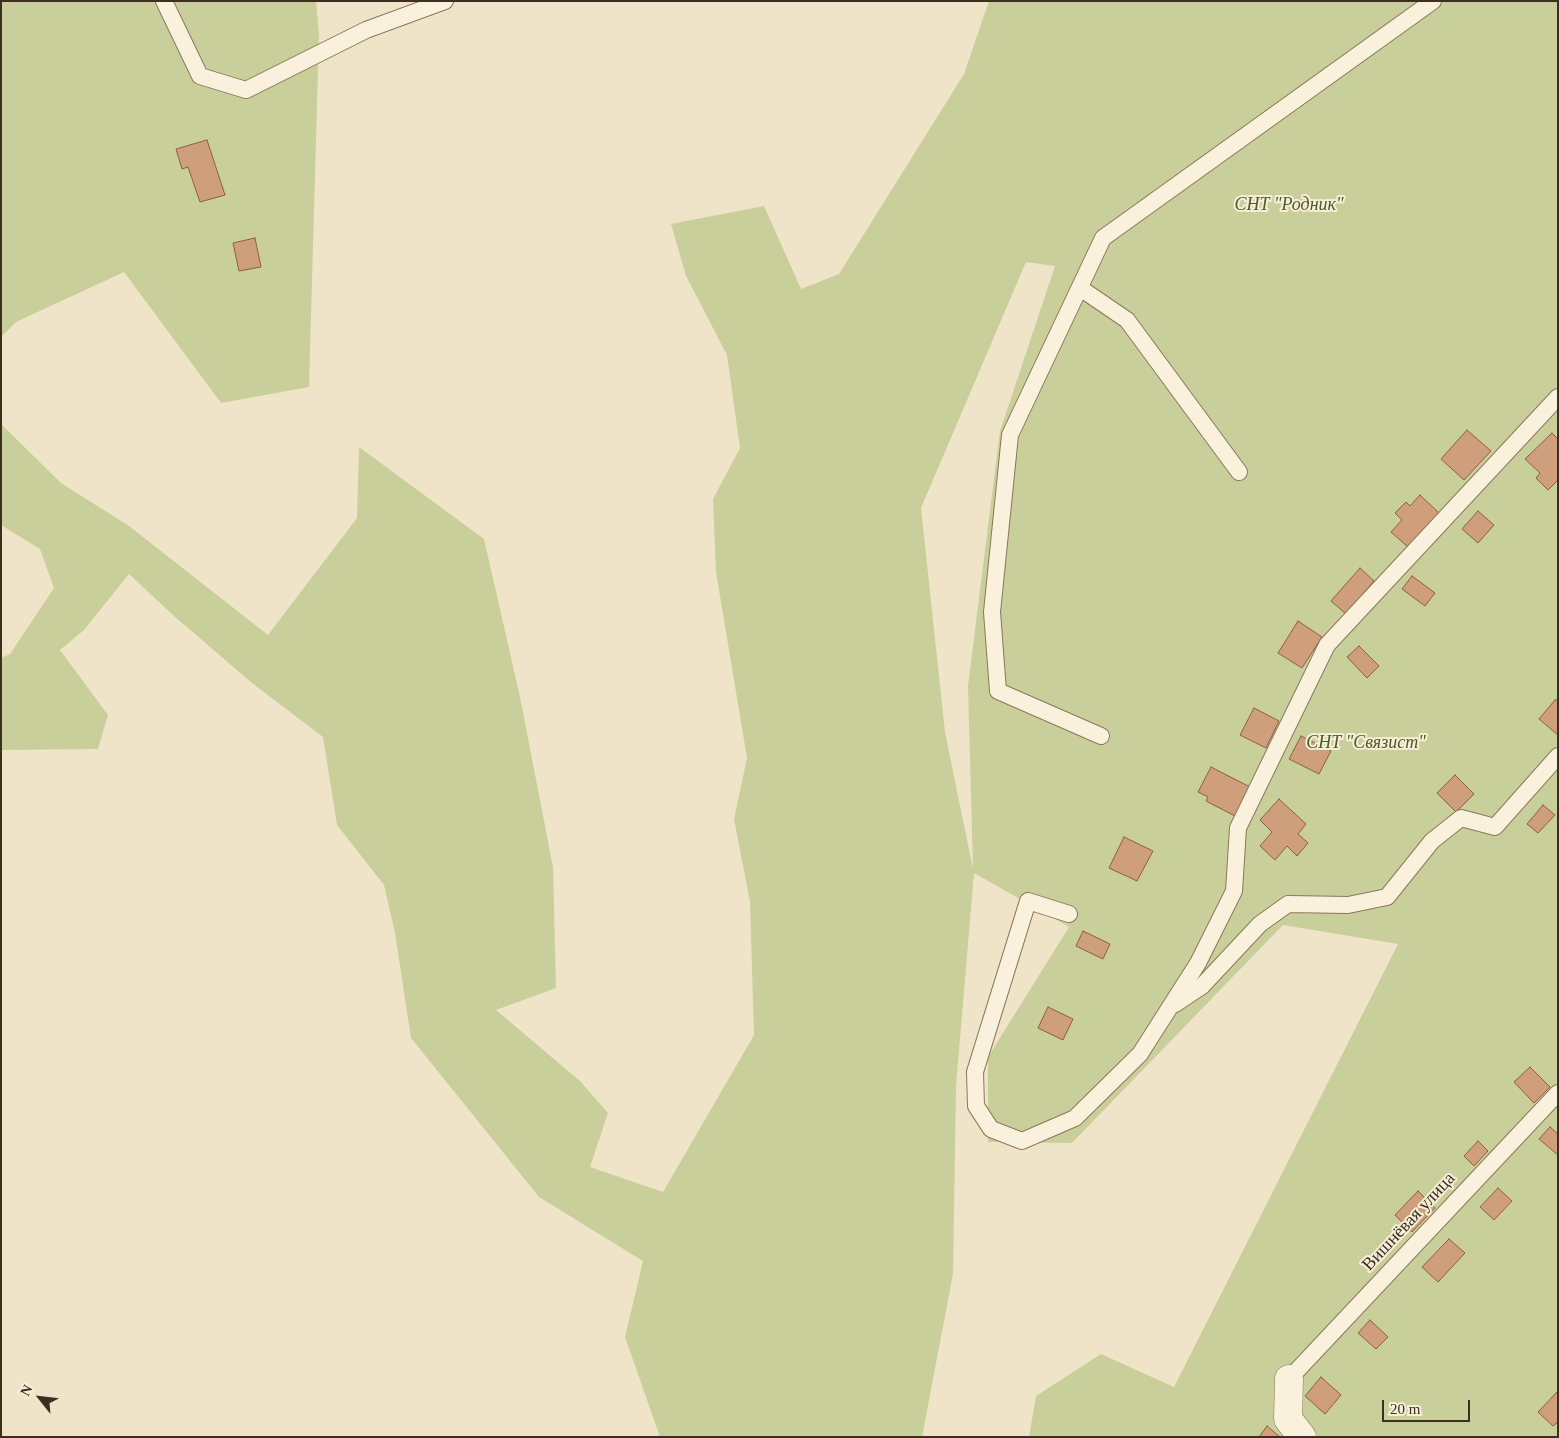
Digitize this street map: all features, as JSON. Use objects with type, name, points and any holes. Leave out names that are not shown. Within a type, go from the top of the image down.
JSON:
[{"type":"street","points":[[1289,1379],[1288,1419],[1302,1437]]},
{"type":"lane","points":[[164,1],[200,76],[246,90],[366,30],[445,1]]},
{"type":"lane","points":[[1101,736],[998,691],[992,612],[1010,435],[1103,238],[1433,1]]},
{"type":"lane","points":[[1080,288],[1127,320],[1239,472]]},
{"type":"lane","points":[[1069,914],[1028,902],[975,1072],[976,1106],[991,1129],[1022,1140],[1075,1118],[1140,1054],[1198,963],[1234,891],[1238,828],[1327,645],[1558,397]]},
{"type":"lane","points":[[1169,1008],[1202,986],[1260,924],[1288,904],[1348,905],[1387,897],[1432,842],[1461,818],[1495,826],[1558,756]]},
{"type":"lane","name":"Вишнёвая улица","points":[[1289,1379],[1558,1093]]},
{"type":"green space","points":[[1,1],[316,1],[319,35],[309,387],[221,403],[124,272],[16,322],[1,337]]},
{"type":"green space","points":[[989,1],[1558,1],[1558,1437],[1029,1437],[1036,1396],[1101,1354],[1174,1387],[1398,944],[1283,925],[1072,1143],[988,1142],[988,1057],[1069,927],[974,873],[956,1086],[953,1274],[922,1437],[660,1437],[625,1337],[643,1261],[539,1197],[411,1038],[395,933],[384,885],[337,825],[323,737],[252,683],[174,616],[129,574],[84,630],[60,650],[108,715],[98,749],[1,750],[1,658],[10,654],[54,588],[40,549],[1,525],[1,424],[61,483],[129,526],[268,635],[357,518],[359,447],[484,539],[520,697],[553,867],[556,988],[496,1010],[580,1081],[608,1113],[590,1167],[663,1192],[754,1035],[750,902],[734,819],[747,758],[716,572],[713,499],[740,448],[727,355],[686,276],[671,224],[764,206],[801,289],[839,274],[964,74]],"holes":[[[1026,262],[1055,266],[1000,431],[968,686],[973,869],[945,732],[921,508]]]},
{"type":"building","points":[[207,140],[225,195],[200,202],[188,167],[182,169],[176,149]]},
{"type":"building","points":[[255,238],[261,267],[239,271],[233,243]]},
{"type":"building","points":[[1467,430],[1491,451],[1464,480],[1441,459]]},
{"type":"building","points":[[1552,433],[1558,439],[1558,480],[1548,490],[1536,478],[1540,473],[1525,459]]},
{"type":"building","points":[[1420,495],[1439,513],[1408,547],[1391,532],[1402,520],[1395,513],[1406,502],[1410,506]]},
{"type":"building","points":[[1478,511],[1494,525],[1478,543],[1462,529]]},
{"type":"building","points":[[1360,568],[1374,581],[1346,614],[1331,601]]},
{"type":"building","points":[[1412,576],[1435,593],[1425,606],[1402,589]]},
{"type":"building","points":[[1298,621],[1322,637],[1302,668],[1278,653]]},
{"type":"building","points":[[1359,646],[1379,666],[1367,678],[1347,657]]},
{"type":"building","points":[[1555,700],[1558,700],[1558,735],[1539,719]]},
{"type":"building","points":[[1254,708],[1279,721],[1266,748],[1240,735]]},
{"type":"building","points":[[1301,736],[1331,751],[1319,774],[1289,759]]},
{"type":"building","points":[[1211,767],[1250,787],[1235,816],[1206,801],[1208,797],[1198,792]]},
{"type":"building","points":[[1455,775],[1474,794],[1456,812],[1437,793]]},
{"type":"building","points":[[1279,799],[1306,824],[1298,834],[1308,843],[1297,856],[1287,846],[1275,860],[1260,846],[1272,832],[1260,820]]},
{"type":"building","points":[[1543,805],[1555,815],[1538,833],[1527,824]]},
{"type":"building","points":[[1124,837],[1153,851],[1137,881],[1109,868]]},
{"type":"building","points":[[1083,931],[1110,944],[1103,959],[1076,946]]},
{"type":"building","points":[[1048,1007],[1073,1019],[1063,1040],[1038,1028]]},
{"type":"building","points":[[1530,1067],[1550,1087],[1534,1103],[1514,1082]]},
{"type":"building","points":[[1550,1127],[1558,1134],[1558,1155],[1539,1139]]},
{"type":"building","points":[[1478,1141],[1488,1151],[1474,1166],[1464,1156]]},
{"type":"building","points":[[1498,1188],[1512,1201],[1494,1220],[1480,1207]]},
{"type":"building","points":[[1418,1191],[1435,1208],[1412,1232],[1395,1215]]},
{"type":"building","points":[[1449,1239],[1465,1253],[1438,1282],[1422,1267]]},
{"type":"building","points":[[1370,1320],[1388,1337],[1376,1349],[1358,1333]]},
{"type":"building","points":[[1321,1377],[1341,1395],[1325,1414],[1305,1396]]},
{"type":"building","points":[[1558,1391],[1558,1422],[1553,1426],[1538,1412]]},
{"type":"building","points":[[1267,1426],[1280,1437],[1259,1437]]},
{"type":"park label","name":"СНТ \"Родник\"","points":[[1289,205]]},
{"type":"park label","name":"СНТ \"Связист\"","points":[[1366,743]]}]
